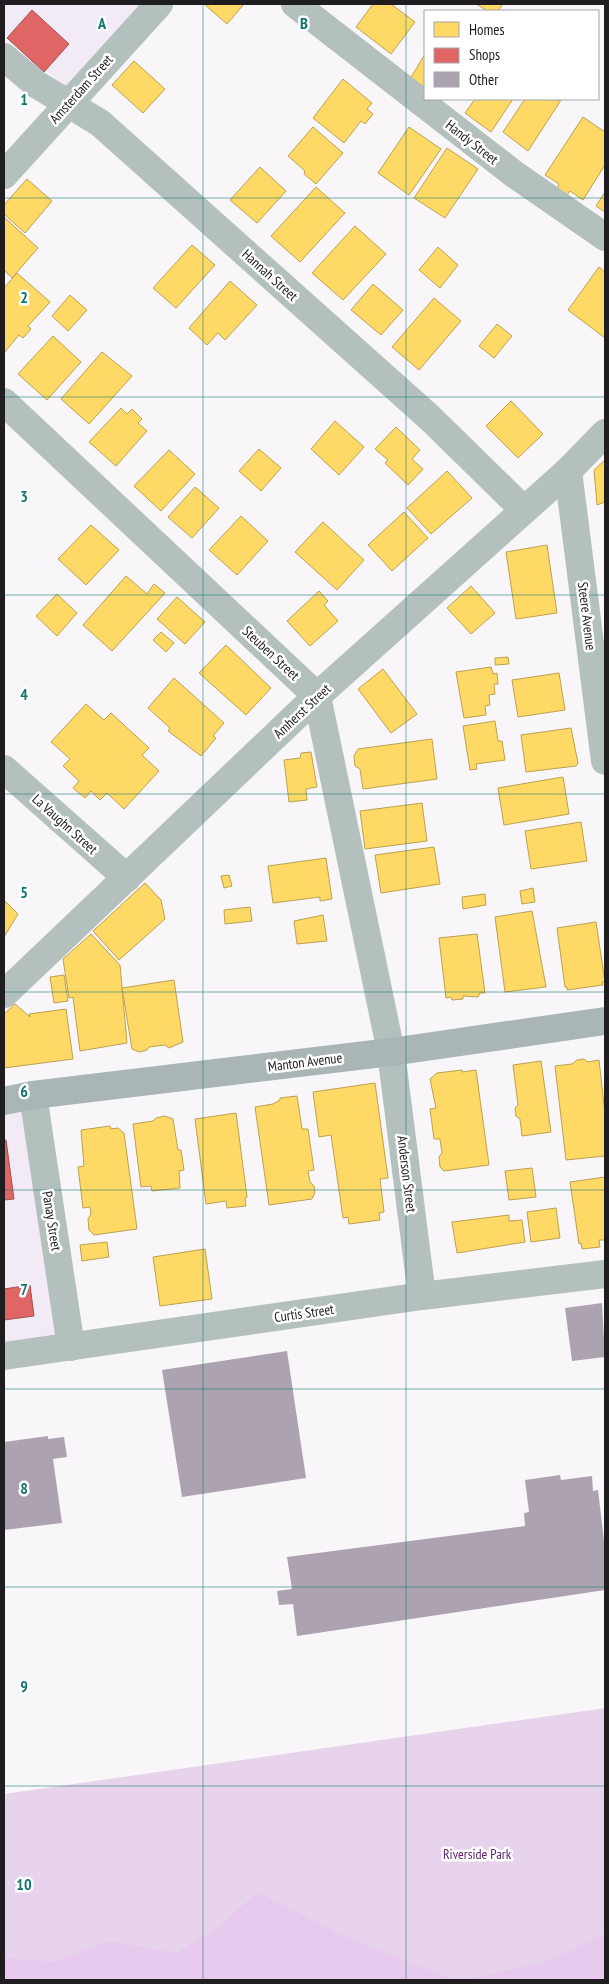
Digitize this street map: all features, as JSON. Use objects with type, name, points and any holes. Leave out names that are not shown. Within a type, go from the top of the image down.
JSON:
[{"type":"main road","name":"Manton Avenue","points":[[4,1101],[33,1094],[391,1052],[605,1021]]},
{"type":"street","name":"Amsterdam Street","points":[[4,175],[159,4]]},
{"type":"street","name":"Handy Street","points":[[295,4],[514,174],[605,237]]},
{"type":"street","name":"Hannah Street","points":[[4,57],[36,84],[69,102],[100,123],[386,378],[524,510]]},
{"type":"street","name":"Steuben Street","points":[[4,402],[317,696]]},
{"type":"street","name":"Amherst Street","points":[[4,994],[317,696],[568,471],[605,433]]},
{"type":"street","name":"Steere Avenue","points":[[568,471],[605,761]]},
{"type":"street","points":[[317,696],[391,1052]]},
{"type":"street","name":"La Vaughn Street","points":[[4,769],[127,878]]},
{"type":"street","name":"Anderson Street","points":[[391,1052],[422,1296]]},
{"type":"street","name":"Panay Street","points":[[33,1094],[71,1347]]},
{"type":"street","name":"Curtis Street","points":[[4,1356],[422,1296],[605,1274]]},
{"type":"shaded area","points":[[4,4],[157,4],[67,89],[4,32]]},
{"type":"shaded area","points":[[31,1101],[69,1349],[4,1364],[4,1105]]},
{"type":"shaded area","points":[[257,1892],[340,1934],[455,1980],[4,1980],[4,1958],[53,1962],[109,1941],[176,1953],[220,1926]]},
{"type":"shaded area","points":[[605,1934],[605,1980],[464,1980],[545,1962]]},
{"type":"green space","name":"Riverside Park","points":[[605,1708],[605,1962],[509,1980],[4,1980],[4,1794]]},
{"type":"building: Homes","points":[[204,4],[244,4],[227,24]]},
{"type":"building: Homes","points":[[373,4],[391,4],[415,22],[391,54],[356,27]]},
{"type":"building: Homes","points":[[476,4],[503,4],[499,10],[486,10]]},
{"type":"building: Homes","points":[[424,56],[424,94],[407,84]]},
{"type":"building: Homes","points":[[134,61],[165,89],[143,113],[112,85]]},
{"type":"building: Homes","points":[[343,79],[372,103],[367,109],[373,114],[365,124],[361,121],[344,143],[313,118]]},
{"type":"building: Homes","points":[[474,100],[512,100],[491,132],[465,113]]},
{"type":"building: Homes","points":[[524,100],[561,100],[528,151],[503,132]]},
{"type":"building: Homes","points":[[583,117],[605,132],[605,165],[583,200],[570,191],[567,195],[557,189],[559,184],[545,175]]},
{"type":"building: Homes","points":[[313,127],[343,153],[316,184],[288,156]]},
{"type":"building: Homes","points":[[409,127],[441,149],[409,195],[378,173]]},
{"type":"building: Homes","points":[[447,148],[478,169],[445,218],[414,198]]},
{"type":"building: Homes","points":[[260,167],[286,191],[257,223],[230,200]]},
{"type":"building: Homes","points":[[27,179],[52,201],[25,233],[4,214],[4,205]]},
{"type":"building: Homes","points":[[316,187],[345,213],[300,262],[271,236]]},
{"type":"building: Homes","points":[[605,192],[605,212],[596,206]]},
{"type":"building: Homes","points":[[4,217],[38,248],[12,278],[4,270]]},
{"type":"building: Homes","points":[[355,226],[386,254],[343,300],[312,273]]},
{"type":"building: Homes","points":[[192,245],[215,265],[176,308],[153,288]]},
{"type":"building: Homes","points":[[438,247],[458,265],[440,288],[419,270]]},
{"type":"building: Homes","points":[[599,267],[605,272],[605,338],[568,310]]},
{"type":"building: Homes","points":[[17,273],[50,302],[28,326],[31,329],[23,338],[19,335],[4,353],[4,288]]},
{"type":"building: Homes","points":[[230,281],[257,305],[225,340],[218,333],[207,345],[189,328]]},
{"type":"building: Homes","points":[[373,284],[403,310],[381,335],[351,310]]},
{"type":"building: Homes","points":[[70,295],[87,310],[68,331],[52,316]]},
{"type":"building: Homes","points":[[434,298],[461,321],[419,370],[392,347]]},
{"type":"building: Homes","points":[[497,324],[512,336],[494,358],[479,346]]},
{"type":"building: Homes","points":[[53,336],[81,362],[47,400],[18,374]]},
{"type":"building: Homes","points":[[102,352],[132,376],[89,424],[61,399]]},
{"type":"building: Homes","points":[[511,401],[543,434],[518,458],[486,426]]},
{"type":"building: Homes","points":[[121,408],[127,414],[132,409],[142,419],[138,423],[147,431],[116,466],[89,442]]},
{"type":"building: Homes","points":[[335,421],[364,447],[339,475],[311,449]]},
{"type":"building: Homes","points":[[396,427],[420,450],[412,459],[423,469],[408,485],[385,463],[388,460],[375,449]]},
{"type":"building: Homes","points":[[259,449],[281,468],[261,491],[239,471]]},
{"type":"building: Homes","points":[[169,450],[195,474],[161,511],[134,486]]},
{"type":"building: Homes","points":[[605,460],[605,502],[597,505],[594,470]]},
{"type":"building: Homes","points":[[447,471],[472,498],[431,534],[407,508]]},
{"type":"building: Homes","points":[[195,487],[219,508],[192,538],[168,517]]},
{"type":"building: Homes","points":[[404,512],[428,538],[392,571],[368,545]]},
{"type":"building: Homes","points":[[241,516],[268,541],[237,575],[209,550]]},
{"type":"building: Homes","points":[[323,522],[364,560],[337,590],[295,552]]},
{"type":"building: Homes","points":[[91,525],[119,550],[86,585],[58,559]]},
{"type":"building: Homes","points":[[547,545],[557,613],[516,619],[506,552]]},
{"type":"building: Homes","points":[[126,576],[147,594],[154,584],[165,593],[112,651],[83,625]]},
{"type":"building: Homes","points":[[471,586],[495,613],[471,634],[447,608]]},
{"type":"building: Homes","points":[[319,591],[328,601],[324,605],[338,621],[310,646],[287,621]]},
{"type":"building: Homes","points":[[57,594],[77,613],[57,636],[36,616]]},
{"type":"building: Homes","points":[[177,597],[205,622],[185,644],[157,619]]},
{"type":"building: Homes","points":[[161,632],[174,643],[166,652],[153,640]]},
{"type":"building: Homes","points":[[226,645],[271,688],[246,715],[199,673]]},
{"type":"building: Homes","points":[[508,657],[509,664],[495,665],[495,658]]},
{"type":"building: Homes","points":[[491,667],[493,674],[497,673],[498,684],[494,684],[495,694],[489,695],[490,705],[485,706],[486,715],[464,718],[456,672]]},
{"type":"building: Homes","points":[[383,669],[417,714],[391,733],[358,689]]},
{"type":"building: Homes","points":[[559,673],[565,710],[518,717],[512,680]]},
{"type":"building: Homes","points":[[174,678],[224,723],[213,736],[216,738],[201,756],[168,731],[170,728],[148,708]]},
{"type":"building: Homes","points":[[86,704],[104,720],[111,713],[149,748],[142,755],[159,771],[124,809],[107,793],[100,800],[91,791],[85,798],[73,788],[79,781],[63,766],[70,759],[51,742]]},
{"type":"building: Homes","points":[[495,721],[498,741],[502,741],[505,760],[476,764],[477,769],[470,770],[463,726]]},
{"type":"building: Homes","points":[[571,728],[578,763],[576,766],[526,772],[521,735]]},
{"type":"building: Homes","points":[[432,739],[437,779],[363,789],[360,769],[355,766],[354,756],[358,749]]},
{"type":"building: Homes","points":[[311,752],[317,787],[306,789],[307,800],[289,802],[284,760],[300,758],[301,753]]},
{"type":"building: Homes","points":[[563,777],[569,814],[504,825],[498,788]]},
{"type":"building: Homes","points":[[422,803],[427,841],[365,849],[360,811]]},
{"type":"building: Homes","points":[[581,822],[587,861],[531,869],[525,831]]},
{"type":"building: Homes","points":[[434,847],[440,884],[381,893],[375,855]]},
{"type":"building: Homes","points":[[326,858],[332,899],[320,901],[320,897],[273,903],[268,866]]},
{"type":"building: Homes","points":[[229,875],[232,886],[224,888],[221,876]]},
{"type":"building: Homes","points":[[145,883],[161,900],[165,919],[119,960],[93,931]]},
{"type":"building: Homes","points":[[533,888],[535,902],[522,904],[520,891]]},
{"type":"building: Homes","points":[[485,894],[486,905],[463,909],[462,897]]},
{"type":"building: Homes","points":[[4,900],[18,914],[4,937]]},
{"type":"building: Homes","points":[[250,907],[252,921],[225,924],[224,910]]},
{"type":"building: Homes","points":[[532,911],[546,987],[505,992],[495,917]]},
{"type":"building: Homes","points":[[323,915],[327,941],[297,944],[294,921]]},
{"type":"building: Homes","points":[[596,922],[605,982],[602,982],[603,985],[567,990],[557,928]]},
{"type":"building: Homes","points":[[91,934],[120,965],[127,1043],[80,1051],[73,997],[69,998],[63,959]]},
{"type":"building: Homes","points":[[477,934],[485,993],[480,993],[478,997],[463,996],[463,999],[452,1000],[451,997],[446,998],[439,938]]},
{"type":"building: Homes","points":[[64,975],[68,1001],[54,1003],[50,977]]},
{"type":"building: Homes","points":[[174,980],[183,1042],[169,1048],[165,1045],[149,1047],[147,1050],[139,1052],[132,1049],[122,988]]},
{"type":"building: Homes","points":[[15,1004],[30,1017],[29,1014],[66,1009],[73,1059],[4,1068],[4,1014]]},
{"type":"building: Homes","points":[[584,1059],[588,1062],[599,1060],[605,1114],[605,1156],[566,1160],[555,1066],[572,1064],[577,1060]]},
{"type":"building: Homes","points":[[541,1061],[551,1132],[522,1136],[520,1119],[516,1116],[515,1108],[518,1105],[513,1065]]},
{"type":"building: Homes","points":[[462,1070],[462,1072],[476,1070],[489,1165],[444,1171],[440,1167],[439,1157],[442,1153],[440,1139],[434,1139],[430,1109],[436,1108],[430,1079],[437,1073]]},
{"type":"building: Homes","points":[[375,1083],[388,1178],[380,1179],[384,1212],[379,1213],[380,1220],[349,1224],[348,1217],[343,1218],[331,1135],[319,1137],[313,1092]]},
{"type":"building: Homes","points":[[297,1096],[302,1129],[308,1129],[314,1170],[308,1171],[310,1182],[314,1186],[315,1192],[312,1199],[269,1205],[255,1107],[273,1104],[280,1100],[280,1098]]},
{"type":"building: Homes","points":[[236,1113],[247,1197],[245,1198],[246,1206],[227,1208],[226,1201],[206,1204],[195,1119]]},
{"type":"building: Homes","points":[[165,1116],[173,1119],[178,1150],[181,1150],[184,1170],[179,1171],[180,1188],[152,1191],[151,1186],[141,1187],[133,1124],[153,1121],[156,1118]]},
{"type":"building: Homes","points":[[110,1126],[111,1129],[118,1128],[124,1133],[137,1229],[94,1235],[89,1230],[90,1207],[83,1208],[78,1167],[84,1166],[81,1130]]},
{"type":"building: Homes","points":[[532,1168],[536,1197],[509,1200],[505,1171]]},
{"type":"building: Homes","points":[[605,1177],[605,1240],[599,1240],[600,1247],[582,1249],[581,1243],[579,1244],[570,1182]]},
{"type":"building: Homes","points":[[556,1208],[560,1238],[531,1242],[527,1212]]},
{"type":"building: Homes","points":[[509,1215],[509,1221],[522,1220],[525,1242],[457,1253],[452,1222]]},
{"type":"building: Homes","points":[[107,1242],[109,1257],[82,1261],[80,1245]]},
{"type":"building: Homes","points":[[205,1249],[212,1299],[160,1306],[153,1257]]},
{"type":"building: Shops","points":[[32,10],[69,44],[44,72],[7,38]]},
{"type":"building: Shops","points":[[4,1140],[6,1140],[14,1199],[4,1200]]},
{"type":"building: Shops","points":[[30,1285],[34,1316],[4,1320],[4,1289]]},
{"type":"building: Other","points":[[602,1303],[605,1357],[572,1361],[565,1308]]},
{"type":"building: Other","points":[[287,1351],[306,1478],[182,1497],[162,1370]]},
{"type":"building: Other","points":[[48,1436],[48,1439],[64,1437],[67,1457],[53,1459],[62,1523],[4,1530],[4,1442]]},
{"type":"building: Other","points":[[560,1475],[561,1480],[592,1476],[593,1491],[598,1490],[605,1549],[605,1590],[297,1636],[293,1604],[279,1605],[277,1591],[292,1589],[287,1557],[525,1526],[524,1513],[529,1512],[525,1480]]}]
